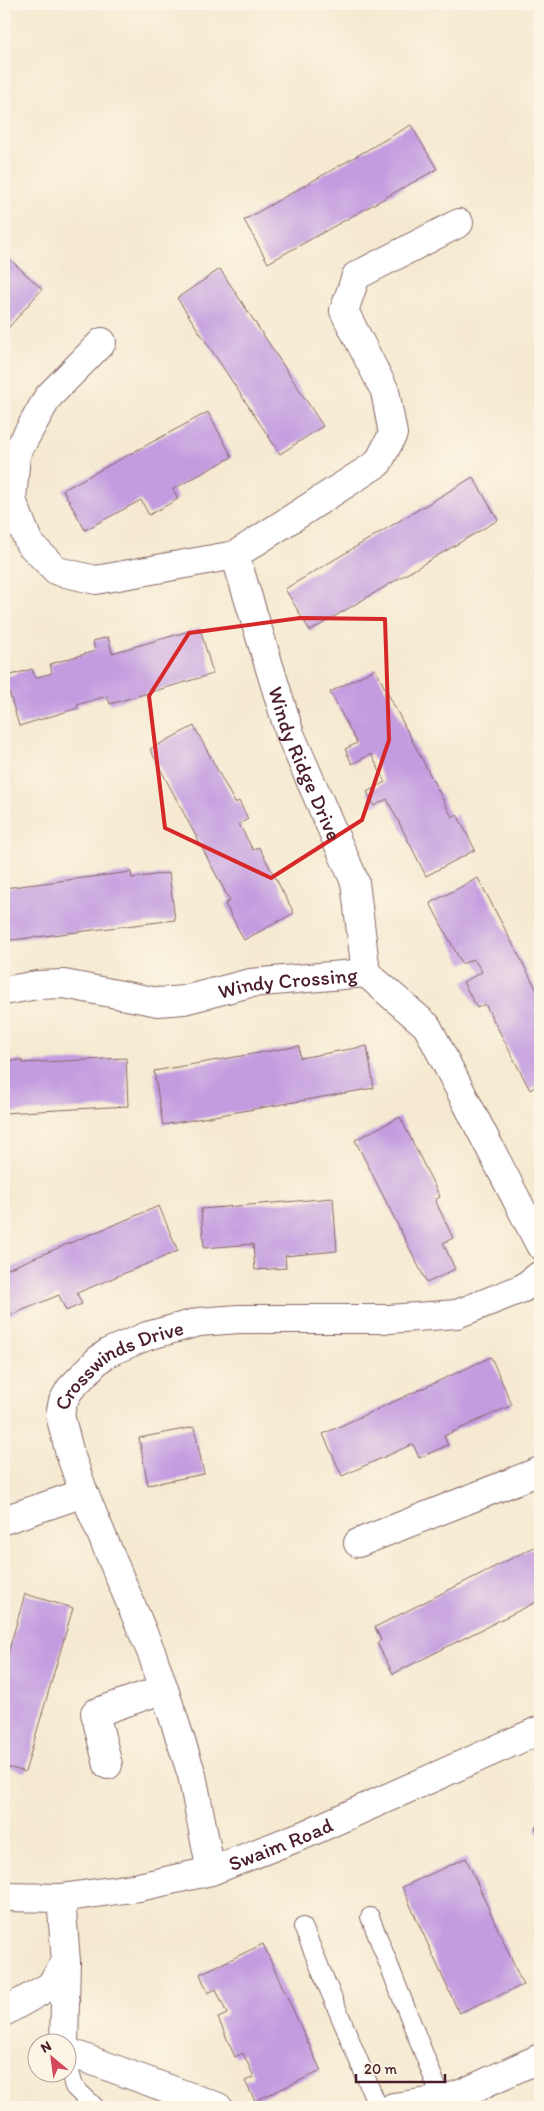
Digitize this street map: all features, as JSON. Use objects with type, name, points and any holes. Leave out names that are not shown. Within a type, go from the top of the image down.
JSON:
[{"type":"street","points":[[102,342],[48,397],[16,454],[12,500],[29,543],[57,570],[96,580],[235,555],[378,463],[393,434],[385,391],[344,311],[356,276],[459,223]]},
{"type":"street","name":"Windy Ridge Drive","points":[[235,555],[290,734],[355,882],[366,973]]},
{"type":"street","name":"Windy Crossing","points":[[4,991],[37,985],[64,984],[158,1002],[184,1000],[250,983],[366,973],[427,1026],[540,1245]]},
{"type":"street","name":"Crosswinds Drive","points":[[211,1871],[192,1774],[164,1689],[152,1654],[84,1493],[60,1415],[63,1402],[70,1389],[98,1360],[109,1352],[147,1336],[199,1322],[240,1319],[389,1319],[457,1314],[523,1288],[540,1275]]},
{"type":"street","points":[[358,1543],[540,1471]]},
{"type":"street","points":[[4,1520],[84,1493]]},
{"type":"street","points":[[108,1765],[96,1713],[164,1689]]},
{"type":"street","name":"Swaim Road","points":[[4,1897],[61,1898],[139,1886],[211,1871],[306,1834],[540,1730]]},
{"type":"street","points":[[61,1898],[66,1962],[64,2034]]},
{"type":"street","points":[[4,2012],[50,1986],[66,1962]]},
{"type":"street","points":[[78,2056],[218,2107]]},
{"type":"street","points":[[393,2107],[442,2100],[463,2093],[540,2058]]},
{"type":"lane","points":[[370,1917],[442,2100]]},
{"type":"lane","points":[[303,1927],[378,2107]]},
{"type":"lane","points":[[73,2084],[74,2088],[94,2107]]},
{"type":"highlighted area","points":[[300,618],[385,619],[389,740],[362,820],[271,878],[165,828],[149,696],[189,633]]},
{"type":"building","points":[[411,125],[437,169],[268,263],[244,220]]},
{"type":"building","points":[[4,254],[42,289],[4,333]]},
{"type":"building","points":[[220,269],[323,426],[280,454],[177,298]]},
{"type":"building","points":[[208,412],[232,457],[173,489],[178,499],[149,515],[141,500],[85,530],[63,490]]},
{"type":"building","points":[[473,477],[498,520],[310,631],[285,589]]},
{"type":"building","points":[[200,628],[213,674],[110,704],[107,696],[77,705],[78,708],[19,726],[5,677],[32,669],[35,678],[52,673],[50,664],[95,651],[93,641],[108,637],[112,653]]},
{"type":"building","points":[[375,669],[452,817],[457,814],[475,850],[426,876],[387,799],[374,806],[367,792],[385,782],[371,754],[352,764],[345,749],[357,743],[330,692]]},
{"type":"building","points":[[194,726],[235,803],[239,801],[248,819],[239,824],[253,850],[259,847],[294,913],[244,940],[225,904],[230,901],[150,749]]},
{"type":"building","points":[[131,872],[132,878],[169,873],[175,920],[4,941],[4,888]]},
{"type":"building","points":[[478,878],[540,996],[540,1001],[535,1004],[540,1014],[540,1084],[530,1090],[485,1004],[477,1008],[463,982],[482,972],[474,959],[462,964],[430,903]]},
{"type":"building","points":[[299,1046],[300,1058],[367,1046],[374,1088],[163,1125],[154,1071]]},
{"type":"building","points":[[126,1058],[128,1106],[4,1113],[4,1061],[22,1060],[22,1063]]},
{"type":"building","points":[[400,1117],[440,1197],[435,1200],[453,1238],[443,1243],[455,1269],[427,1283],[355,1140]]},
{"type":"building","points":[[333,1198],[337,1251],[285,1256],[286,1268],[255,1270],[253,1244],[204,1248],[201,1209]]},
{"type":"building","points":[[159,1206],[178,1251],[77,1293],[82,1304],[66,1311],[59,1295],[4,1318],[4,1267],[5,1270]]},
{"type":"building","points":[[491,1357],[512,1405],[444,1436],[448,1445],[419,1458],[413,1444],[342,1476],[323,1434]]},
{"type":"building","points":[[194,1427],[204,1474],[148,1485],[139,1438]]},
{"type":"building","points":[[540,1544],[540,1600],[393,1674],[377,1643],[381,1640],[375,1627]]},
{"type":"building","points":[[25,1594],[73,1608],[25,1772],[4,1766],[4,1667]]},
{"type":"building","points":[[540,1825],[540,1840],[535,1827]]},
{"type":"building","points":[[466,1858],[523,1985],[459,2013],[402,1887]]},
{"type":"building","points":[[263,1944],[321,2071],[255,2101],[245,2081],[254,2077],[243,2053],[235,2057],[218,2018],[227,2014],[216,1989],[208,1993],[200,1974]]}]
